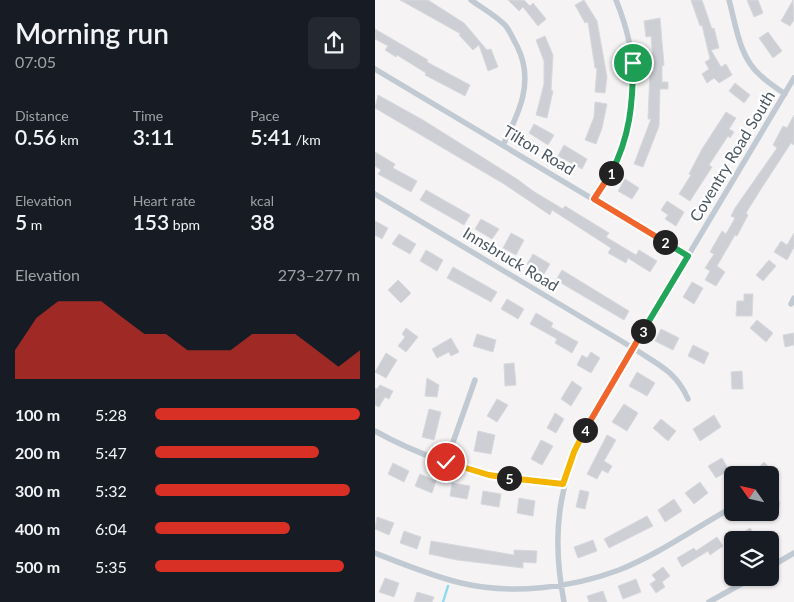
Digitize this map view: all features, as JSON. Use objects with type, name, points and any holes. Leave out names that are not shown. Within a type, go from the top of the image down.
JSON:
[{"type":"street","points":[[471,0],[505,26],[521,54],[526,77],[525,93],[519,114],[503,145]]},
{"type":"street","points":[[594,199],[619,158],[630,125],[633,98],[633,63],[630,42],[616,0]]},
{"type":"street","points":[[729,0],[740,44],[751,65],[758,74],[785,94]]},
{"type":"street","name":"Tilton Road","points":[[375,69],[688,256]]},
{"type":"street","name":"Coventry Road South","points":[[564,602],[556,539],[563,484],[574,452],[589,422],[794,78]]},
{"type":"street","name":"Innsbruck Road","points":[[375,194],[633,348],[674,375],[681,382],[688,399]]},
{"type":"street","points":[[446,462],[475,380]]},
{"type":"street","points":[[375,431],[423,456],[489,475],[563,484]]},
{"type":"street","points":[[375,553],[438,577],[463,583],[492,587],[541,588],[561,585],[620,569],[655,552],[724,512]]},
{"type":"street","points":[[779,562],[794,553]]},
{"type":"street","points":[[709,602],[738,586]]},
{"type":"building","points":[[400,0],[428,0],[464,23],[487,50],[491,49],[498,67],[488,71],[479,45],[473,50],[459,35],[461,34]]},
{"type":"building","points":[[508,0],[524,0],[530,6],[533,3],[546,19],[538,26],[523,7],[519,11]]},
{"type":"building","points":[[584,0],[597,21],[607,77],[605,93],[595,92],[597,68],[595,68],[588,22],[585,23],[575,5]]},
{"type":"building","points":[[691,0],[702,0],[712,29],[714,28],[719,48],[711,50],[721,67],[726,64],[732,75],[719,83],[714,78],[707,83],[702,74],[709,69],[705,62],[710,59],[702,25],[700,26]]},
{"type":"building","points":[[747,0],[758,0],[763,13],[754,17]]},
{"type":"building","points":[[793,0],[794,20],[790,26],[781,21]]},
{"type":"building","points":[[660,18],[664,65],[662,66],[662,82],[668,82],[668,89],[660,89],[659,126],[643,167],[634,164],[651,119],[648,119],[650,71],[654,71],[651,36],[646,37],[644,21]]},
{"type":"building","points":[[375,29],[428,60],[427,62],[470,85],[465,96],[425,75],[426,73],[397,55],[396,57],[385,50],[388,46],[375,39]]},
{"type":"building","points":[[768,32],[782,51],[773,58],[759,38]]},
{"type":"building","points":[[545,36],[553,55],[551,90],[553,91],[547,118],[536,115],[544,84],[544,61],[536,40]]},
{"type":"building","points":[[735,83],[750,95],[744,103],[729,91]]},
{"type":"building","points":[[378,95],[423,120],[563,209],[565,206],[609,233],[606,237],[636,255],[639,250],[657,261],[650,272],[628,258],[626,263],[608,253],[611,248],[552,210],[550,215],[504,184],[375,108]]},
{"type":"building","points":[[595,102],[607,104],[602,128],[596,144],[585,140],[594,117]]},
{"type":"building","points":[[726,112],[736,118],[729,129],[734,132],[730,138],[728,136],[709,165],[712,167],[690,201],[679,194],[691,175],[689,174],[702,149]]},
{"type":"building","points":[[794,115],[794,145],[791,143],[746,213],[748,215],[737,236],[735,235],[717,266],[725,272],[716,286],[705,280],[710,271],[705,268],[714,254],[710,252],[722,231],[726,234],[735,218],[731,216],[735,208],[777,148],[773,145],[783,126],[787,128]]},
{"type":"building","points":[[534,124],[554,135],[548,145],[529,133]]},
{"type":"building","points":[[564,145],[587,159],[582,169],[558,156]]},
{"type":"building","points":[[375,152],[395,164],[393,168],[417,181],[411,192],[378,174],[381,170],[375,166]]},
{"type":"building","points":[[625,179],[639,188],[632,199],[618,191]]},
{"type":"building","points":[[426,190],[470,215],[464,225],[420,200]]},
{"type":"building","points":[[667,201],[684,212],[676,226],[665,219],[668,215],[661,210]]},
{"type":"building","points":[[481,219],[499,229],[492,239],[475,229]]},
{"type":"building","points":[[375,221],[388,228],[382,239],[375,235]]},
{"type":"building","points":[[511,233],[524,240],[516,255],[503,248]]},
{"type":"building","points":[[794,233],[794,247],[787,260],[774,252],[781,241],[787,245]]},
{"type":"building","points":[[399,234],[416,244],[410,254],[392,244]]},
{"type":"building","points":[[426,250],[443,260],[437,271],[420,261]]},
{"type":"building","points":[[533,254],[550,264],[544,274],[527,264]]},
{"type":"building","points":[[769,260],[776,266],[763,281],[756,275]]},
{"type":"building","points":[[453,267],[497,292],[491,302],[447,278]]},
{"type":"building","points":[[562,270],[629,311],[624,320],[556,280]]},
{"type":"building","points":[[398,280],[411,293],[401,303],[388,290]]},
{"type":"building","points":[[692,282],[703,288],[694,304],[683,297]]},
{"type":"building","points":[[744,294],[753,294],[752,316],[736,316],[737,301],[744,301]]},
{"type":"building","points":[[507,299],[524,309],[518,319],[501,309]]},
{"type":"building","points":[[536,313],[553,323],[551,327],[578,342],[572,353],[555,343],[557,339],[530,324]]},
{"type":"building","points":[[757,320],[773,333],[766,342],[750,328]]},
{"type":"building","points":[[406,328],[418,337],[406,352],[398,346],[405,337],[402,334]]},
{"type":"building","points":[[661,329],[679,338],[673,350],[655,341]]},
{"type":"building","points":[[794,333],[794,345],[785,347],[783,335]]},
{"type":"building","points":[[477,334],[496,340],[493,352],[473,346]]},
{"type":"building","points":[[451,338],[459,352],[451,356],[449,352],[437,358],[432,349]]},
{"type":"building","points":[[693,345],[709,353],[704,364],[688,356]]},
{"type":"building","points":[[591,352],[600,358],[591,373],[577,365],[582,355],[587,358]]},
{"type":"building","points":[[386,353],[397,360],[386,378],[375,372]]},
{"type":"building","points":[[514,363],[516,385],[505,386],[504,364]]},
{"type":"building","points":[[742,371],[743,389],[732,389],[731,372]]},
{"type":"building","points":[[637,372],[655,383],[647,396],[629,386]]},
{"type":"building","points":[[427,378],[439,385],[437,397],[425,396]]},
{"type":"building","points":[[572,381],[582,388],[571,406],[561,399]]},
{"type":"building","points":[[380,385],[393,391],[389,399],[385,397],[379,407],[375,405],[375,388],[377,389]]},
{"type":"building","points":[[497,399],[508,405],[497,422],[487,416]]},
{"type":"building","points":[[624,404],[638,413],[627,431],[612,422]]},
{"type":"building","points":[[429,409],[441,412],[434,440],[422,437]]},
{"type":"building","points":[[555,413],[564,419],[556,433],[547,428]]},
{"type":"building","points":[[714,415],[721,427],[700,441],[693,429]]},
{"type":"building","points":[[661,419],[676,431],[668,441],[653,428]]},
{"type":"building","points":[[478,431],[495,435],[491,454],[474,451]]},
{"type":"building","points":[[607,435],[616,440],[604,461],[612,466],[608,473],[602,470],[597,479],[587,474]]},
{"type":"building","points":[[541,440],[553,446],[542,465],[531,459]]},
{"type":"building","points":[[722,458],[727,466],[724,466],[724,473],[716,478],[708,466]]},
{"type":"building","points":[[393,463],[409,471],[404,482],[388,474]]},
{"type":"building","points":[[420,474],[436,481],[432,493],[415,486]]},
{"type":"building","points":[[700,482],[708,493],[694,504],[685,493]]},
{"type":"building","points":[[452,483],[470,486],[467,499],[450,496]]},
{"type":"building","points":[[580,490],[589,492],[585,509],[576,507]]},
{"type":"building","points":[[483,491],[501,494],[499,507],[481,504]]},
{"type":"building","points":[[519,498],[535,501],[533,516],[517,513]]},
{"type":"building","points":[[674,499],[682,511],[665,522],[658,510]]},
{"type":"building","points":[[647,516],[653,526],[609,548],[604,539]]},
{"type":"building","points":[[377,517],[394,523],[389,535],[375,529]]},
{"type":"building","points":[[404,531],[421,537],[417,549],[400,543]]},
{"type":"building","points":[[717,537],[723,546],[710,555],[708,551],[682,567],[677,558],[694,548],[696,551]]},
{"type":"building","points":[[593,540],[597,551],[578,558],[574,547]]},
{"type":"building","points":[[431,541],[514,555],[514,550],[537,551],[536,563],[523,562],[523,568],[457,560],[429,554]]},
{"type":"building","points":[[663,567],[670,576],[662,582],[665,587],[656,593],[650,584],[656,580],[652,575]]},
{"type":"building","points":[[385,578],[399,583],[394,597],[379,592]]},
{"type":"building","points":[[636,579],[641,592],[623,599],[618,586]]},
{"type":"building","points":[[603,591],[607,602],[589,602],[587,596]]},
{"type":"building","points":[[417,592],[434,597],[432,602],[414,602]]},
{"type":"waterway","points":[[443,602],[448,586]]},
{"type":"route","points":[[446,462],[489,475],[537,483],[563,484],[574,452],[589,422],[688,256],[594,199],[619,158],[630,125],[633,98],[633,63]]}]
